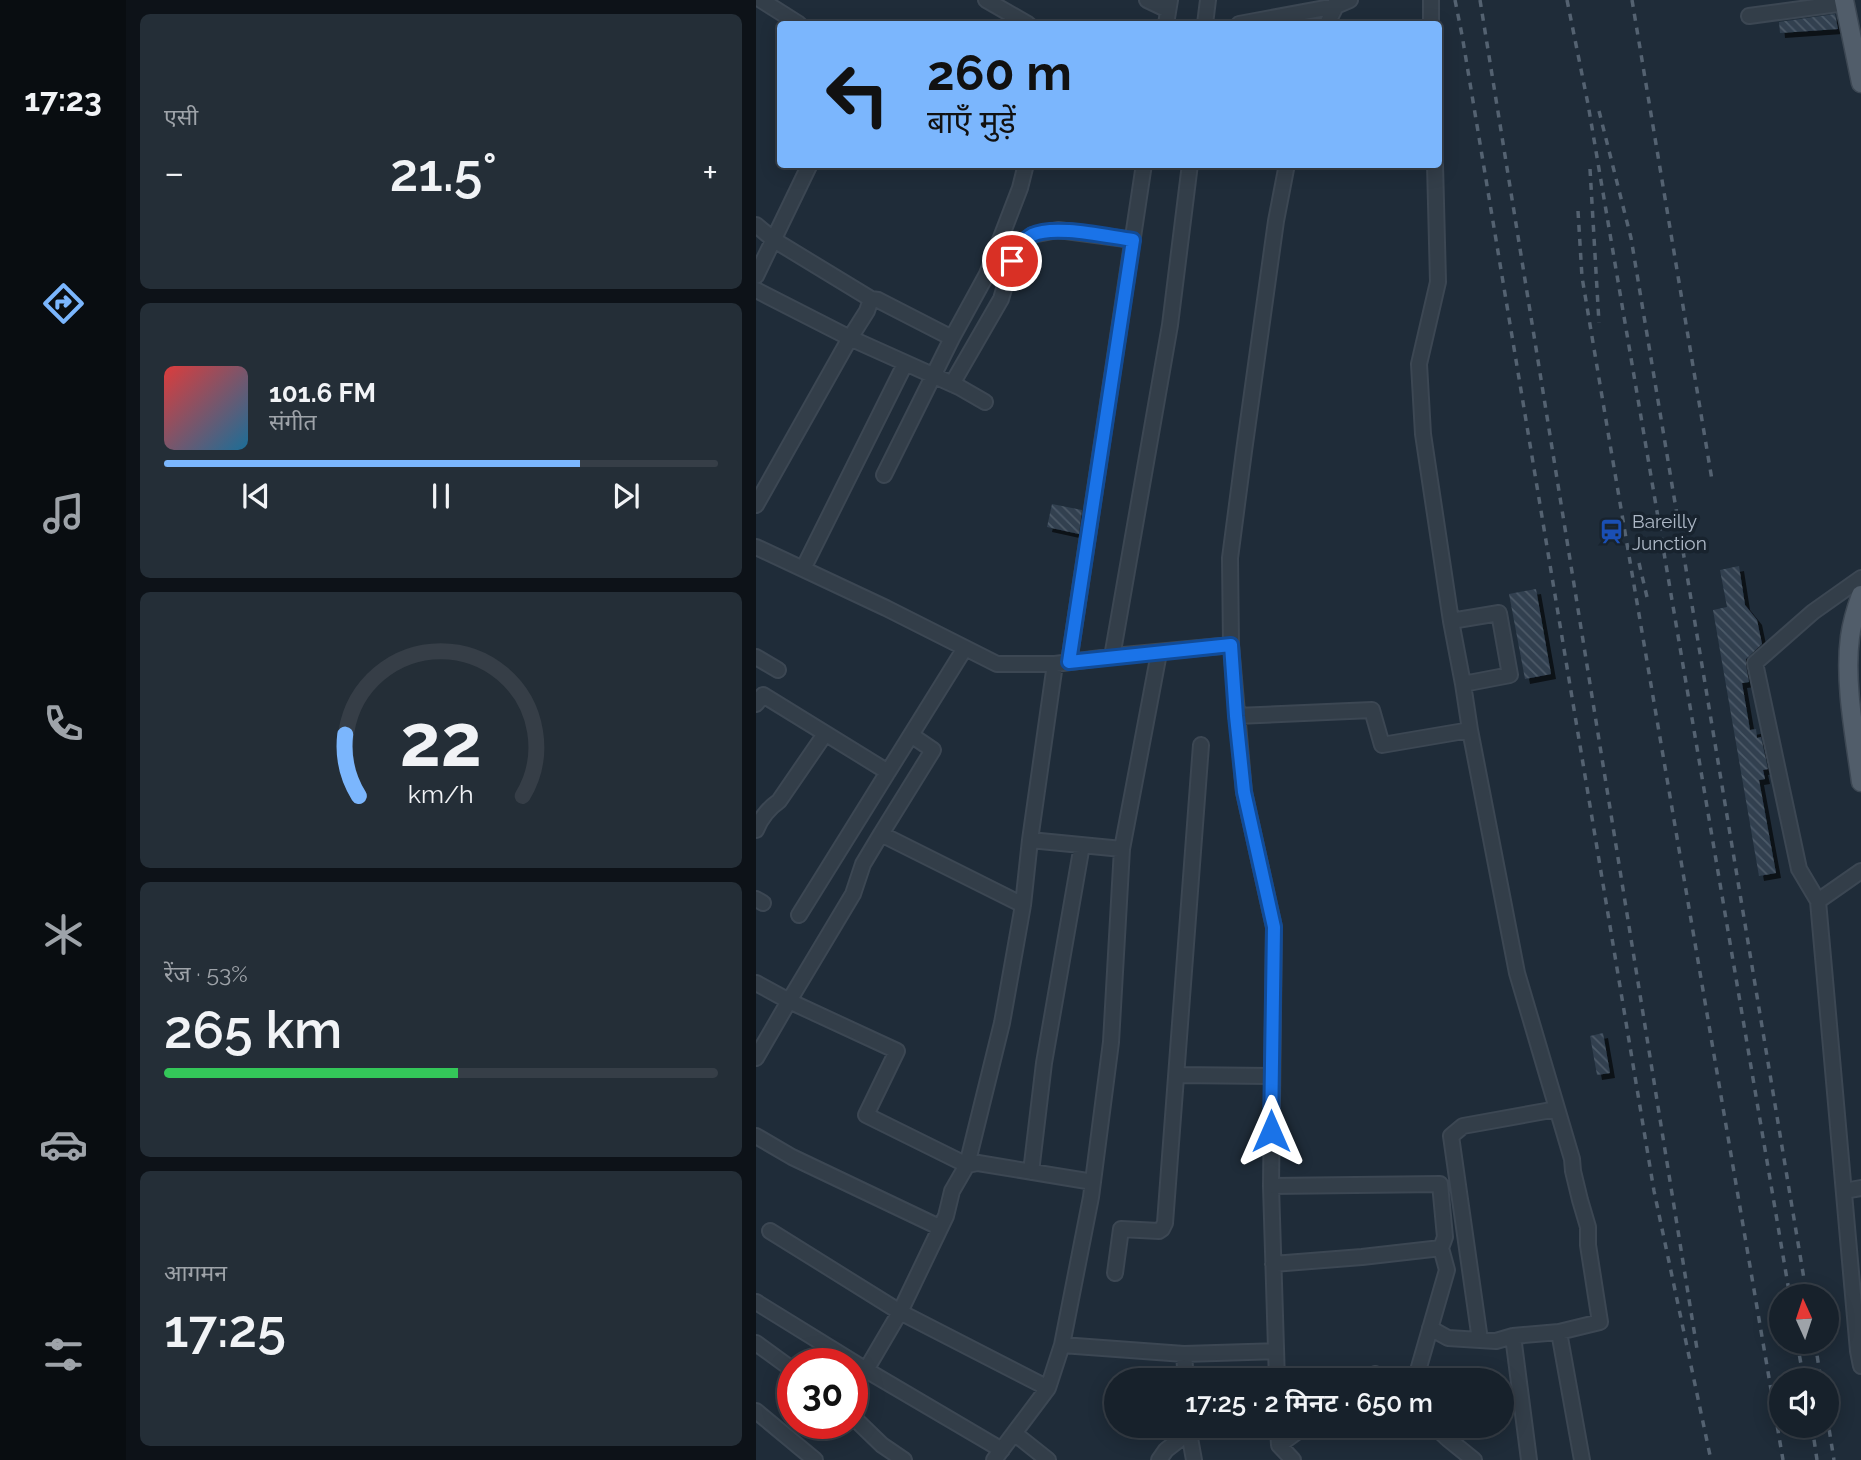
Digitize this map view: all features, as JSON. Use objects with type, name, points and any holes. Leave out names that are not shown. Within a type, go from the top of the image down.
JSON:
[{"type":"main road","points":[[1844,2],[1861,83]]},
{"type":"main road","points":[[1861,595],[1850,637],[1849,676],[1861,782]]},
{"type":"street","points":[[761,0],[794,21]]},
{"type":"street","points":[[986,0],[1022,21]]},
{"type":"street","points":[[1147,0],[1168,12]]},
{"type":"street","points":[[1205,21],[1208,0]]},
{"type":"street","points":[[1431,0],[1431,21]]},
{"type":"street","points":[[1253,21],[1341,2]]},
{"type":"street","points":[[1329,21],[1341,2]]},
{"type":"street","points":[[1749,16],[1844,2]]},
{"type":"street","points":[[756,276],[808,168]]},
{"type":"street","points":[[884,475],[987,274],[1025,168]]},
{"type":"street","points":[[868,1367],[900,1312],[946,1216],[952,1191],[967,1165],[1002,1023],[1023,905],[1030,840],[1143,168]]},
{"type":"street","points":[[1112,657],[1170,324],[1189,168]]},
{"type":"street","points":[[1277,1368],[1271,1186],[1274,927],[1244,792],[1231,645],[1230,558],[1276,221],[1286,168]]},
{"type":"street","points":[[1430,1328],[1448,1338],[1496,1341],[1513,1336],[1559,1332],[1600,1322],[1588,1245],[1588,1227],[1572,1159],[1517,973],[1470,730],[1423,434],[1419,364],[1438,282],[1435,168]]},
{"type":"street","points":[[756,225],[774,240],[871,299],[878,300],[952,338]]},
{"type":"street","points":[[952,384],[1001,299],[1012,261],[1032,235],[1058,230],[1133,240]]},
{"type":"street","points":[[756,290],[985,402]]},
{"type":"street","points":[[756,505],[867,311],[871,299]]},
{"type":"street","points":[[803,569],[905,364]]},
{"type":"street","points":[[756,547],[997,664],[1062,663],[1231,645]]},
{"type":"street","points":[[1861,578],[1813,612],[1755,663],[1799,869],[1818,901],[1861,1366]]},
{"type":"street","points":[[1451,621],[1499,613],[1510,675],[1463,684]]},
{"type":"street","points":[[799,915],[965,648]]},
{"type":"street","points":[[868,1371],[998,1455],[1048,1388],[1062,1345],[1093,1182],[1111,1042],[1122,849],[1159,653]]},
{"type":"street","points":[[756,657],[778,670]]},
{"type":"street","points":[[758,697],[888,772]]},
{"type":"street","points":[[1236,716],[1372,710],[1382,745],[1470,730]]},
{"type":"street","points":[[756,830],[825,734]]},
{"type":"street","points":[[756,1058],[853,894],[863,864],[933,750],[911,735]]},
{"type":"street","points":[[1115,1273],[1121,1229],[1159,1231],[1164,1227],[1200,745]]},
{"type":"street","points":[[881,834],[1023,905]]},
{"type":"street","points":[[1030,840],[1122,849]]},
{"type":"street","points":[[1031,1172],[1044,1063],[1082,845]]},
{"type":"street","points":[[1818,901],[1861,871]]},
{"type":"street","points":[[756,983],[897,1051],[866,1115],[967,1165],[978,1163],[1093,1182]]},
{"type":"street","points":[[1176,1075],[1271,1076]]},
{"type":"street","points":[[1480,1340],[1451,1136],[1463,1126],[1558,1108]]},
{"type":"street","points":[[756,1136],[792,1157],[939,1227]]},
{"type":"street","points":[[1271,1186],[1440,1184],[1457,1179]]},
{"type":"street","points":[[1419,1368],[1447,1270],[1440,1248],[1445,1237],[1440,1184]]},
{"type":"street","points":[[1844,1191],[1861,1188]]},
{"type":"street","points":[[770,1231],[900,1312],[1048,1388]]},
{"type":"street","points":[[1273,1264],[1440,1248]]},
{"type":"street","points":[[756,1302],[830,1348]]},
{"type":"street","points":[[1559,1332],[1582,1460]]},
{"type":"street","points":[[1513,1336],[1529,1460]]},
{"type":"street","points":[[756,1343],[777,1358]]},
{"type":"street","points":[[1062,1345],[1184,1354],[1276,1351]]},
{"type":"street","points":[[1184,1354],[1185,1368]]},
{"type":"street","points":[[756,1411],[815,1460]]},
{"type":"street","points":[[868,1431],[882,1445],[905,1460]]},
{"type":"street","points":[[1014,1433],[1048,1460]]},
{"type":"street","points":[[1159,1460],[1179,1438]]},
{"type":"street","points":[[1190,1438],[1194,1460]]},
{"type":"street","points":[[1279,1438],[1279,1445],[1293,1460]]},
{"type":"street","points":[[1279,1445],[1289,1438]]},
{"type":"street","points":[[1447,1438],[1474,1460]]},
{"type":"building","points":[[1835,14],[1838,29],[1780,33],[1779,22]]},
{"type":"building","points":[[1052,504],[1082,510],[1079,534],[1047,527]]},
{"type":"building","points":[[1739,566],[1745,605],[1757,620],[1762,644],[1746,659],[1749,682],[1742,683],[1750,730],[1756,729],[1757,738],[1761,737],[1768,769],[1763,770],[1765,779],[1759,780],[1776,873],[1759,876],[1713,610],[1727,607],[1720,570]]},
{"type":"building","points":[[1536,589],[1551,674],[1525,679],[1509,594]]},
{"type":"building","points":[[1603,1033],[1610,1073],[1597,1075],[1590,1036]]},
{"type":"railway","points":[[1455,0],[1654,1191],[1711,1460]]},
{"type":"railway","points":[[1480,0],[1697,1349]]},
{"type":"railway","points":[[1567,0],[1588,104],[1788,1284]]},
{"type":"railway","points":[[1632,0],[1712,480]]},
{"type":"railway","points":[[1599,111],[1631,238],[1805,1284]]},
{"type":"railway","points":[[1590,169],[1599,323]]},
{"type":"railway","points":[[1578,211],[1582,277],[1783,1460]]},
{"type":"railway","points":[[1639,563],[1647,597]]},
{"type":"railway","points":[[1799,1354],[1802,1368]]},
{"type":"railway","points":[[1817,1354],[1819,1368]]},
{"type":"railway","points":[[1814,1438],[1817,1460]]},
{"type":"railway","points":[[1830,1438],[1834,1460]]},
{"type":"place","name":"Bareilly Junction","points":[[1612,532]]},
{"type":"route","points":[[1012,261],[1032,235],[1058,230],[1133,240],[1069,662],[1231,645],[1244,792],[1275,936],[1271,1131]]}]
